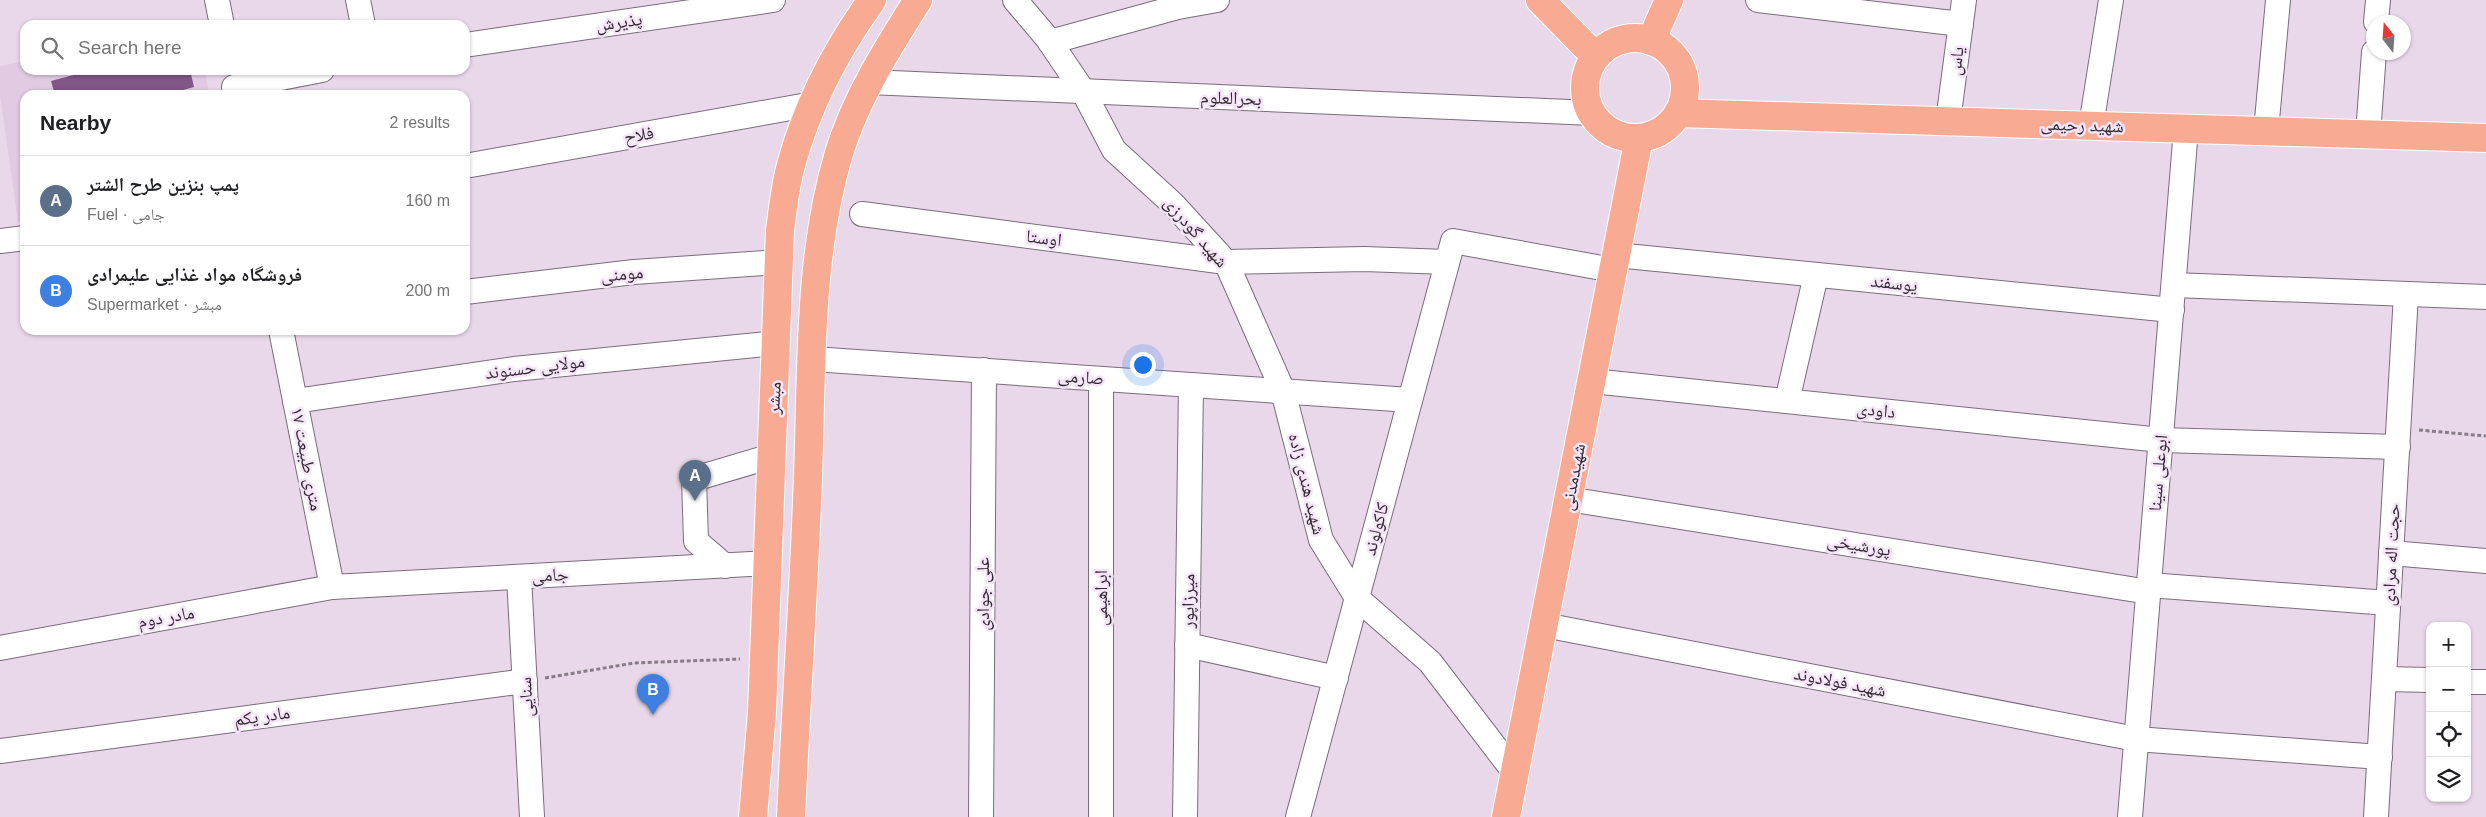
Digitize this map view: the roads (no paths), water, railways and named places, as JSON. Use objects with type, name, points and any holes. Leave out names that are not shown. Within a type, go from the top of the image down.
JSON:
[{"type":"main road","name":"مبشر","points":[[753,817],[764,658],[780,230],[791,166],[813,104],[853,26],[872,0]]},
{"type":"main road","points":[[791,817],[805,569],[815,289],[826,202],[840,152],[869,82],[918,0]]},
{"type":"main road","points":[[1540,0],[1596,57]]},
{"type":"main road","points":[[1651,41],[1669,0]]},
{"type":"main road","points":[[1636,38],[1651,41],[1669,52],[1682,71],[1685,85],[1684,100],[1678,114],[1668,126],[1654,134],[1639,138],[1625,137],[1612,132],[1600,124],[1592,113],[1586,99],[1585,84],[1588,70],[1596,57],[1607,46],[1621,40],[1636,38]]},
{"type":"main road","name":"شهید رحیمی","points":[[1678,114],[2486,138]]},
{"type":"main road","name":"شهیدمدنی","points":[[1506,817],[1639,138]]},
{"type":"street","points":[[217,0],[221,20]]},
{"type":"street","points":[[358,0],[362,20]]},
{"type":"street","name":"پذیرش","points":[[470,44],[656,8],[773,0]]},
{"type":"street","name":"شهید گودرزی","points":[[1015,0],[1050,42],[1083,91],[1114,150],[1173,204],[1226,262],[1284,391]]},
{"type":"street","points":[[1050,42],[1178,7],[1217,0]]},
{"type":"street","points":[[1758,0],[1961,24]]},
{"type":"street","name":"یاس","points":[[1948,121],[1964,0]]},
{"type":"street","points":[[2091,126],[2111,0]]},
{"type":"street","points":[[2266,131],[2278,0]]},
{"type":"street","points":[[2377,15],[2378,0]]},
{"type":"street","points":[[2368,134],[2373,60]]},
{"type":"street","points":[[233,84],[290,75]]},
{"type":"street","name":"بحرالعلوم","points":[[869,82],[1592,113]]},
{"type":"street","name":"فلاح","points":[[470,165],[813,104]]},
{"type":"street","name":"ابوعلی سینا","points":[[2130,817],[2186,128]]},
{"type":"street","name":"اوستا","points":[[862,214],[1226,262],[1364,259],[1450,251]]},
{"type":"street","points":[[0,241],[20,239]]},
{"type":"street","name":"یوسفند","points":[[1450,251],[1816,275],[2172,310]]},
{"type":"street","name":"کاکولوند","points":[[1298,817],[1450,251]]},
{"type":"street","name":"مومنی","points":[[470,291],[615,274],[779,262]]},
{"type":"street","points":[[1786,401],[1816,275]]},
{"type":"street","points":[[2174,285],[2486,297]]},
{"type":"street","name":"حجت اله مرادی","points":[[2376,817],[2406,294]]},
{"type":"street","name":"۱۷ متری طبیعت","points":[[283,335],[332,587]]},
{"type":"street","name":"مولایی حسنوند","points":[[295,401],[514,369],[777,343]]},
{"type":"street","name":"صارمی","points":[[812,359],[1410,400]]},
{"type":"street","name":"علی جوادی","points":[[981,817],[984,370]]},
{"type":"street","name":"ابراهیمی","points":[[1101,817],[1102,379]]},
{"type":"street","name":"داودی","points":[[1592,381],[2161,440],[2398,438]]},
{"type":"street","name":"میرزاپور","points":[[1185,817],[1191,385]]},
{"type":"street","name":"شهید هندی زاده","points":[[1284,391],[1321,540],[1357,598],[1430,662],[1515,773]]},
{"type":"street","points":[[724,566],[696,541],[694,479],[772,456]]},
{"type":"street","name":"پورشیخی","points":[[1568,499],[2149,588],[2388,603]]},
{"type":"street","points":[[2391,553],[2486,560]]},
{"type":"street","name":"جامی","points":[[332,587],[767,563]]},
{"type":"street","name":"سنایی","points":[[519,577],[532,817]]},
{"type":"street","name":"مادر دوم","points":[[0,648],[332,587]]},
{"type":"street","name":"شهید فولادوند","points":[[1544,625],[2136,739],[2380,757]]},
{"type":"street","points":[[1188,645],[1336,678]]},
{"type":"street","points":[[2384,679],[2426,680]]},
{"type":"street","name":"مادر یکم","points":[[0,751],[525,681]]},
{"type":"street","points":[[2471,682],[2486,682]]},
{"type":"place","name":"پمپ بنزین طرح الشتر","points":[[695,501]]},
{"type":"place","name":"فروشگاه مواد غذایی علیمرادی","points":[[653,715]]}]
